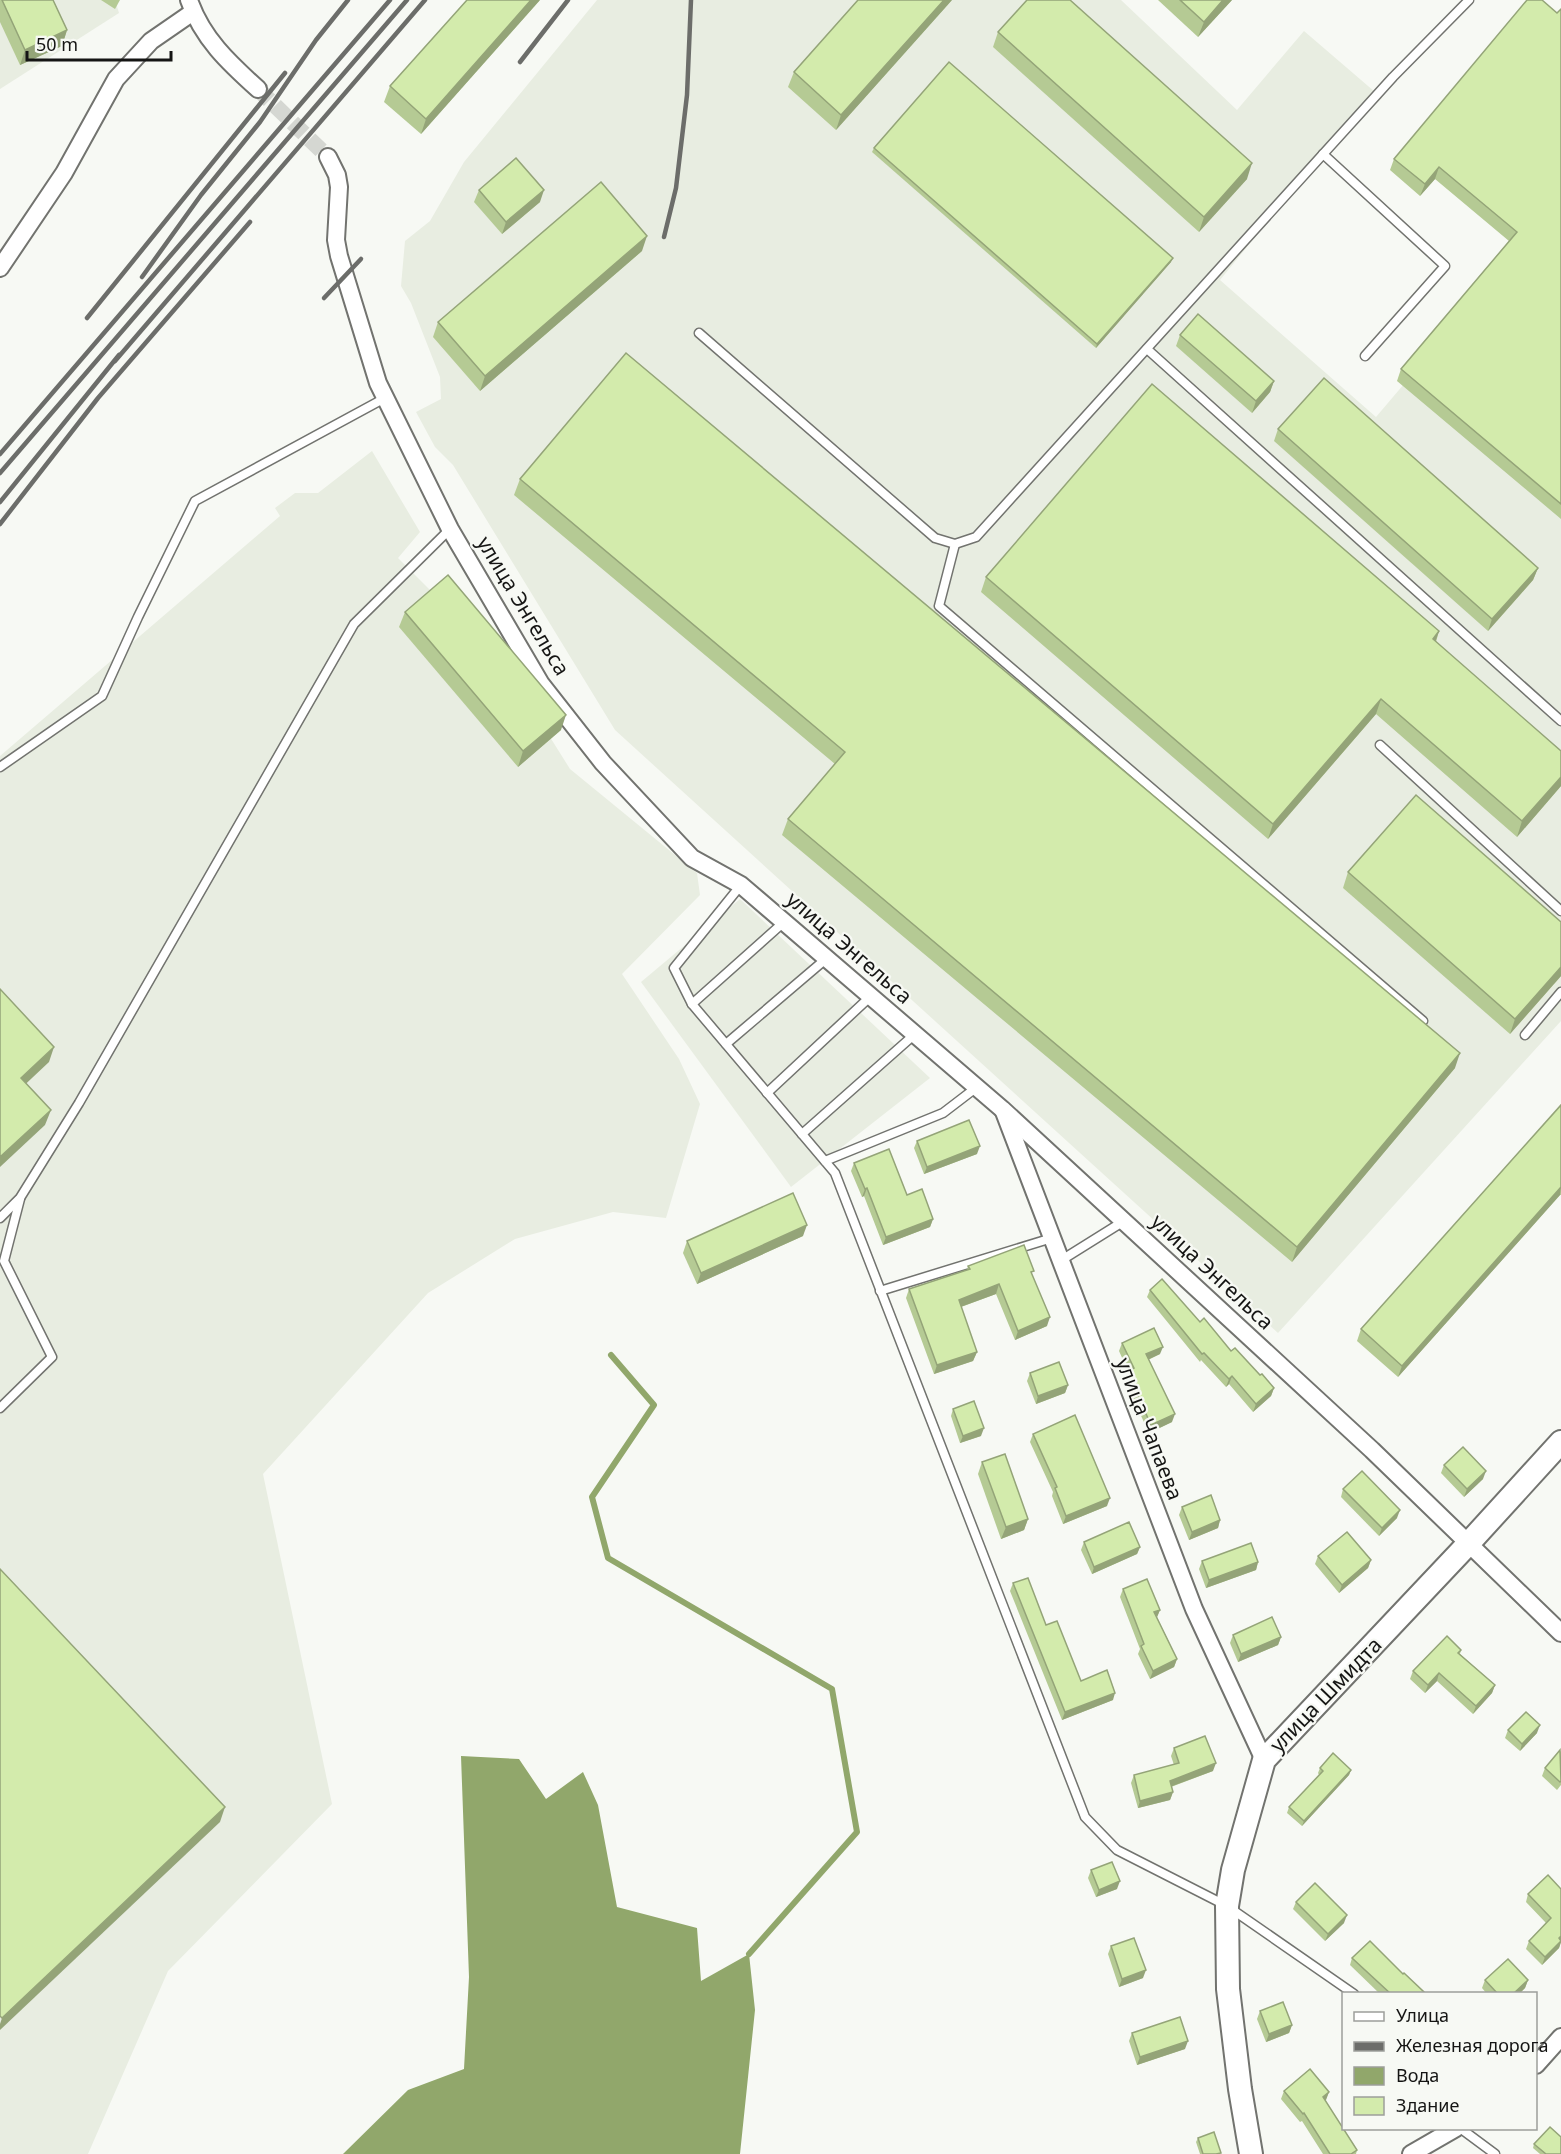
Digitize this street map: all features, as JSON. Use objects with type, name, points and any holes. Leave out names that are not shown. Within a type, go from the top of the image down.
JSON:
[{"type":"main road","name":"улица Шмидта","points":[[1251,2154],[1239,2089],[1228,1989],[1227,1906],[1233,1870],[1264,1760],[1468,1545],[1561,1442]]},
{"type":"street","points":[[0,268],[64,173],[116,79],[151,41],[191,6],[201,29],[213,45],[258,89]]},
{"type":"street","name":"улица Энгельса","points":[[328,157],[337,175],[339,187],[336,240],[339,256],[378,383],[450,529],[541,684],[603,763],[692,858],[741,885],[1002,1109],[1372,1450],[1561,1633]]},
{"type":"street","name":"улица Чапаева","points":[[1002,1109],[1194,1609],[1264,1760]]},
{"type":"street","points":[[1537,2064],[1561,2037]]},
{"type":"street","points":[[1411,2154],[1454,2130]]},
{"type":"lane","points":[[699,333],[935,538],[955,544],[976,537],[1393,77],[1469,0]]},
{"type":"lane","points":[[1323,154],[1445,266],[1365,356]]},
{"type":"lane","points":[[1147,349],[1561,721]]},
{"type":"lane","points":[[0,767],[102,696],[195,501],[385,398]]},
{"type":"lane","points":[[0,1218],[20,1198],[79,1103],[354,624],[450,529]]},
{"type":"lane","points":[[955,544],[939,606],[1430,1028]]},
{"type":"lane","points":[[1380,745],[1561,911]]},
{"type":"lane","points":[[741,885],[675,968],[692,1004],[835,1173],[1085,1817],[1118,1850],[1227,1906],[1351,1992]]},
{"type":"lane","points":[[692,1004],[784,922]]},
{"type":"lane","points":[[726,1044],[826,958]]},
{"type":"lane","points":[[1525,1035],[1561,992]]},
{"type":"lane","points":[[767,1093],[871,996]]},
{"type":"lane","points":[[802,1134],[915,1034]]},
{"type":"lane","points":[[825,1161],[942,1113],[977,1087]]},
{"type":"lane","points":[[0,1408],[52,1357],[4,1261],[20,1198]]},
{"type":"lane","points":[[1060,1261],[1124,1221]]},
{"type":"lane","points":[[880,1290],[1052,1238]]},
{"type":"lane","points":[[1461,2130],[1495,2154]]},
{"type":"shaded area","points":[[0,0],[115,0],[119,13],[0,89]]},
{"type":"shaded area","points":[[597,0],[1121,0],[1237,110],[1304,31],[1382,98],[1323,154],[1220,280],[1376,417],[1494,278],[1561,332],[1561,1021],[1278,1333],[615,730],[453,465],[435,447],[416,412],[441,399],[440,377],[411,303],[401,286],[405,241],[430,221],[464,162]]},
{"type":"shaded area","points":[[372,451],[420,532],[398,558],[432,592],[456,587],[570,769],[697,873],[700,895],[622,974],[679,1059],[700,1104],[666,1218],[613,1212],[515,1239],[428,1293],[263,1474],[332,1804],[168,1971],[88,2154],[0,2154],[0,756],[280,516],[275,508],[295,493],[318,493]]},
{"type":"shaded area","points":[[740,899],[930,1078],[791,1187],[641,982]]},
{"type":"water","points":[[461,1756],[519,1759],[546,1799],[583,1772],[598,1805],[617,1907],[697,1928],[701,1981],[749,1954],[755,2010],[740,2154],[343,2154],[408,2090],[464,2069],[469,1977]]},
{"type":"building","points":[[2,0],[53,0],[67,30],[25,50]]},
{"type":"building","points":[[467,0],[531,0],[426,119],[390,86]]},
{"type":"building","points":[[858,0],[944,0],[841,115],[794,72]]},
{"type":"building","points":[[1027,0],[1070,0],[1252,163],[1204,217],[998,32]]},
{"type":"building","points":[[1180,0],[1223,0],[1204,22]]},
{"type":"building","points":[[1527,0],[1542,0],[1557,13],[1561,9],[1561,504],[1401,369],[1517,232],[1439,167],[1425,184],[1394,159]]},
{"type":"building","points":[[949,62],[1173,258],[1097,344],[874,148]]},
{"type":"building","points":[[516,158],[544,190],[506,222],[479,190]]},
{"type":"building","points":[[601,182],[647,236],[485,376],[438,322]]},
{"type":"building","points":[[1198,314],[1274,381],[1256,401],[1180,335]]},
{"type":"building","points":[[626,353],[1460,1053],[1297,1247],[788,819],[845,752],[520,479]]},
{"type":"building","points":[[1324,378],[1538,568],[1492,619],[1278,429]]},
{"type":"building","points":[[1152,384],[1439,631],[1433,639],[1561,751],[1561,777],[1522,821],[1381,699],[1273,824],[986,577]]},
{"type":"building","points":[[448,575],[566,715],[523,751],[405,612]]},
{"type":"building","points":[[1416,795],[1561,922],[1561,967],[1515,1019],[1348,872]]},
{"type":"building","points":[[0,989],[54,1047],[21,1078],[51,1110],[0,1157]]},
{"type":"building","points":[[1561,1105],[1561,1187],[1402,1366],[1361,1329]]},
{"type":"building","points":[[969,1120],[980,1146],[927,1167],[917,1141]]},
{"type":"building","points":[[889,1149],[907,1195],[922,1189],[933,1219],[886,1237],[867,1188],[865,1189],[854,1163]]},
{"type":"building","points":[[793,1193],[807,1225],[701,1273],[687,1241]]},
{"type":"building","points":[[1024,1245],[1034,1271],[1031,1272],[1050,1317],[1018,1331],[999,1284],[959,1300],[977,1352],[937,1365],[909,1289],[970,1269],[968,1266]]},
{"type":"building","points":[[1162,1279],[1200,1322],[1204,1318],[1231,1351],[1235,1348],[1274,1388],[1256,1404],[1232,1376],[1229,1379],[1204,1353],[1202,1354],[1150,1290]]},
{"type":"building","points":[[1154,1328],[1163,1347],[1146,1354],[1175,1414],[1151,1425],[1127,1371],[1134,1368],[1122,1343]]},
{"type":"building","points":[[1059,1362],[1068,1385],[1038,1396],[1030,1373]]},
{"type":"building","points":[[974,1401],[984,1428],[963,1436],[953,1409]]},
{"type":"building","points":[[1075,1415],[1110,1498],[1066,1516],[1055,1488],[1057,1487],[1033,1434]]},
{"type":"building","points":[[1463,1447],[1486,1471],[1467,1489],[1444,1465]]},
{"type":"building","points":[[1005,1454],[1028,1519],[1006,1527],[982,1462]]},
{"type":"building","points":[[1362,1471],[1400,1510],[1382,1528],[1343,1489]]},
{"type":"building","points":[[1211,1495],[1220,1520],[1192,1532],[1182,1507]]},
{"type":"building","points":[[1129,1522],[1140,1547],[1094,1567],[1084,1542]]},
{"type":"building","points":[[1347,1532],[1371,1560],[1342,1585],[1318,1556]]},
{"type":"building","points":[[1251,1543],[1258,1562],[1209,1580],[1202,1561]]},
{"type":"building","points":[[0,1569],[225,1807],[2,2018],[0,2016]]},
{"type":"building","points":[[1028,1578],[1046,1625],[1057,1621],[1081,1681],[1107,1670],[1115,1693],[1065,1712],[1013,1583]]},
{"type":"building","points":[[1147,1579],[1160,1610],[1154,1612],[1177,1659],[1153,1671],[1141,1646],[1144,1644],[1123,1589]]},
{"type":"building","points":[[1272,1617],[1281,1637],[1241,1654],[1233,1635]]},
{"type":"building","points":[[1447,1636],[1461,1650],[1458,1653],[1495,1685],[1476,1706],[1439,1673],[1428,1685],[1413,1671]]},
{"type":"building","points":[[1526,1712],[1540,1725],[1522,1744],[1508,1730]]},
{"type":"building","points":[[1205,1736],[1216,1763],[1170,1781],[1173,1792],[1140,1801],[1134,1775],[1179,1763],[1174,1748]]},
{"type":"building","points":[[1560,1750],[1561,1781],[1560,1782],[1545,1768]]},
{"type":"building","points":[[1333,1753],[1351,1770],[1304,1821],[1289,1807],[1323,1771],[1320,1768]]},
{"type":"building","points":[[1112,1862],[1120,1881],[1099,1890],[1091,1870]]},
{"type":"building","points":[[1548,1875],[1561,1889],[1561,1936],[1559,1938],[1561,1941],[1545,1957],[1529,1941],[1551,1918],[1528,1894]]},
{"type":"building","points":[[1315,1883],[1347,1915],[1328,1934],[1296,1902]]},
{"type":"building","points":[[1134,1938],[1146,1970],[1122,1979],[1111,1946]]},
{"type":"building","points":[[1370,1941],[1424,1992],[1389,1992],[1352,1958]]},
{"type":"building","points":[[1508,1959],[1528,1980],[1515,1992],[1496,1992],[1485,1980]]},
{"type":"building","points":[[1283,2002],[1292,2025],[1269,2034],[1260,2011]]},
{"type":"building","points":[[1180,2017],[1188,2041],[1140,2057],[1132,2033]]},
{"type":"building","points":[[1310,2069],[1329,2092],[1323,2097],[1342,2130],[1357,2150],[1351,2154],[1330,2154],[1304,2113],[1284,2091]]},
{"type":"building","points":[[1550,2127],[1561,2137],[1561,2154],[1546,2154],[1534,2144]]},
{"type":"building","points":[[1214,2132],[1221,2153],[1203,2154],[1198,2138]]},
{"type":"waterway","points":[[611,1355],[654,1405],[592,1497],[608,1558],[832,1689],[857,1832],[749,1954]]},
{"type":"tunnel","points":[[258,89],[328,157]]},
{"type":"railway","points":[[142,277],[201,195],[260,122],[316,40],[348,0]]},
{"type":"railway","points":[[0,454],[390,0]]},
{"type":"railway","points":[[0,473],[407,0]]},
{"type":"railway","points":[[115,361],[425,0]]},
{"type":"railway","points":[[520,62],[568,0]]},
{"type":"railway","points":[[664,237],[676,188],[687,95],[691,0]]},
{"type":"railway","points":[[87,318],[285,73]]},
{"type":"railway","points":[[0,524],[98,398],[250,222]]},
{"type":"railway","points":[[324,298],[361,259]]},
{"type":"railway","points":[[0,502],[119,355]]}]
